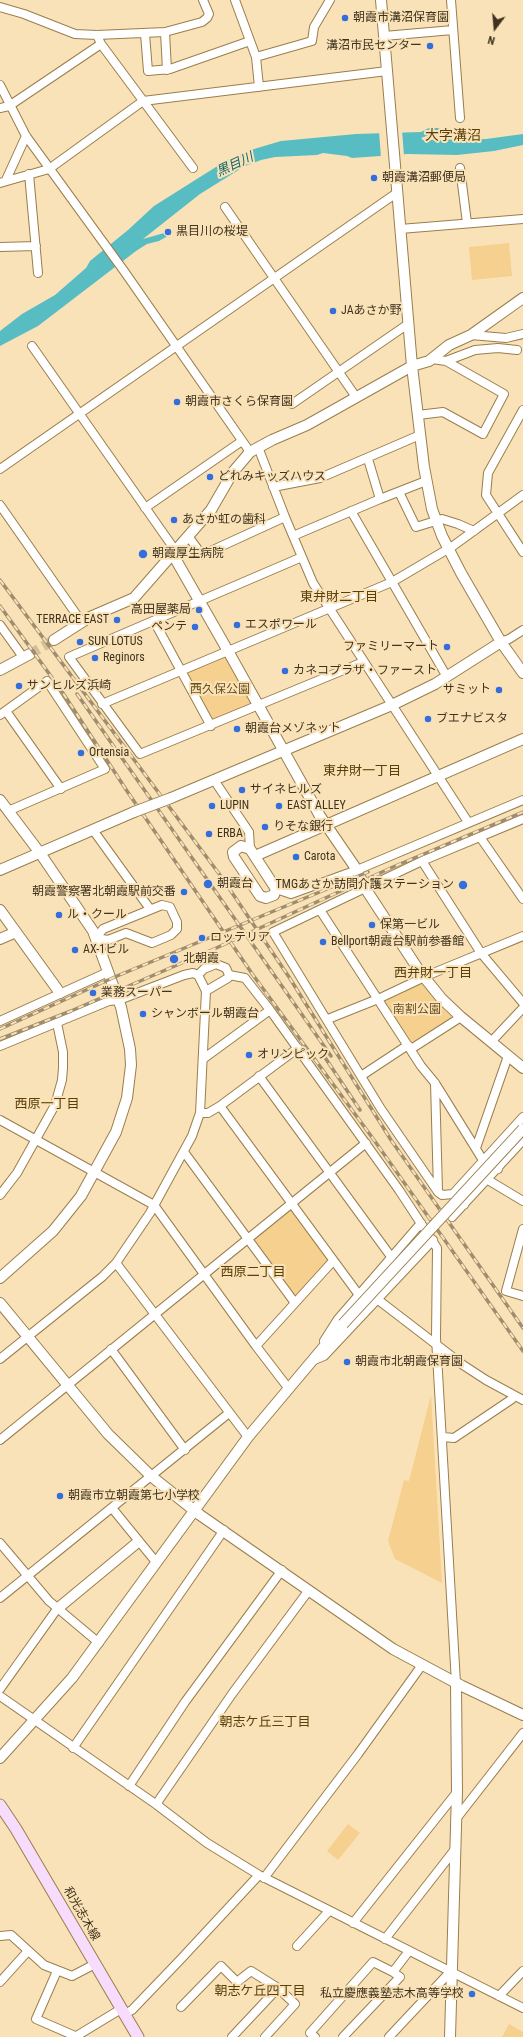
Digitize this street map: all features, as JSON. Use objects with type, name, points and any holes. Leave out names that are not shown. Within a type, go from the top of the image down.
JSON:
[{"type":"main road","name":"和光志木線","points":[[0,1805],[16,1828],[138,2037]]},
{"type":"street","points":[[0,7],[24,14],[75,34],[97,36],[165,32],[202,22],[209,14],[204,0]]},
{"type":"street","points":[[235,0],[256,57],[259,86]]},
{"type":"street","points":[[256,57],[312,41],[314,27],[330,0]]},
{"type":"street","points":[[380,0],[398,192],[412,366],[426,481],[436,521],[448,549],[501,642],[523,673]]},
{"type":"street","points":[[450,0],[460,118]]},
{"type":"street","points":[[384,36],[453,30]]},
{"type":"street","points":[[165,32],[167,70]]},
{"type":"street","points":[[145,34],[148,71],[167,70],[250,41]]},
{"type":"street","points":[[97,36],[101,44],[193,168]]},
{"type":"street","points":[[0,108],[9,106],[101,44]]},
{"type":"street","points":[[3,181],[49,170],[143,101],[259,86],[387,72]]},
{"type":"street","points":[[0,84],[9,106],[26,136],[49,170],[102,240],[242,440],[254,450],[273,487],[314,583],[363,662],[468,822]]},
{"type":"street","points":[[3,181],[26,136]]},
{"type":"street","points":[[460,168],[467,223]]},
{"type":"street","points":[[29,174],[38,273]]},
{"type":"street","points":[[0,469],[398,192]]},
{"type":"street","points":[[225,207],[273,279],[356,397]]},
{"type":"street","points":[[400,229],[523,219]]},
{"type":"street","points":[[0,247],[36,246]]},
{"type":"street","points":[[54,640],[81,621],[134,598],[216,504],[233,472],[254,450],[307,426],[412,366],[422,364],[432,359],[449,345],[471,335],[523,298]]},
{"type":"street","points":[[292,404],[408,324]]},
{"type":"street","points":[[471,335],[506,338],[523,334]]},
{"type":"street","points":[[32,346],[145,508],[173,552],[325,824],[357,870],[365,888],[424,978],[461,1018],[523,1068]]},
{"type":"street","points":[[446,361],[475,350],[498,348],[517,350]]},
{"type":"street","points":[[418,415],[442,412],[483,434],[504,394],[446,361],[432,359]]},
{"type":"street","points":[[523,410],[488,473],[486,495],[523,552]]},
{"type":"street","points":[[273,487],[320,478],[420,436]]},
{"type":"street","points":[[145,508],[242,440]]},
{"type":"street","points":[[368,459],[380,499]]},
{"type":"street","points":[[293,536],[426,481]]},
{"type":"street","points":[[399,492],[416,527],[442,519],[474,531]]},
{"type":"street","points":[[102,704],[392,582],[448,549],[523,496]]},
{"type":"street","points":[[0,505],[81,621]]},
{"type":"street","points":[[351,511],[446,677]]},
{"type":"street","points":[[188,536],[202,555],[285,517]]},
{"type":"street","points":[[302,557],[69,657],[140,754],[363,662]]},
{"type":"street","points":[[154,620],[211,726]]},
{"type":"street","points":[[0,625],[26,656],[0,670]]},
{"type":"street","points":[[0,870],[134,812],[285,751],[392,705],[446,677],[501,642],[523,630]]},
{"type":"street","points":[[8,812],[105,769],[47,680],[3,713],[61,788]]},
{"type":"street","points":[[276,889],[276,893],[269,898],[260,896],[234,858],[233,852],[241,846],[252,852],[325,824],[439,777],[523,739]]},
{"type":"street","points":[[214,780],[249,832],[252,852],[276,889],[290,894],[357,870],[523,800]]},
{"type":"street","points":[[0,800],[40,853],[89,923],[119,1000],[130,1049],[130,1081],[127,1098],[116,1132],[81,1196],[63,1220],[41,1243],[0,1278]]},
{"type":"street","points":[[523,819],[422,862],[274,932],[328,1019],[381,1109],[438,1192],[442,1195],[453,1194],[523,1117]]},
{"type":"street","points":[[93,830],[150,909]]},
{"type":"street","points":[[480,837],[523,899]]},
{"type":"street","points":[[422,862],[481,953],[523,1003]]},
{"type":"street","points":[[162,905],[170,907],[177,922],[175,932],[149,943],[126,933],[108,940],[96,938],[104,929],[162,905]]},
{"type":"street","points":[[0,910],[60,993]]},
{"type":"street","points":[[320,910],[409,1047],[435,1083],[484,1160],[498,1169]]},
{"type":"street","points":[[126,933],[125,924],[128,919]]},
{"type":"street","points":[[0,939],[16,932]]},
{"type":"street","points":[[328,1019],[523,936]]},
{"type":"street","points":[[198,975],[204,969],[216,964],[226,968],[229,975]]},
{"type":"street","points":[[0,1021],[108,972]]},
{"type":"street","points":[[0,1046],[109,1001],[119,1000],[184,975],[193,973],[198,975],[206,991],[200,1113],[184,1152],[154,1205],[116,1263],[102,1277],[0,1359]]},
{"type":"street","points":[[206,991],[228,978],[229,975]]},
{"type":"street","points":[[229,975],[245,978],[270,1010],[366,1143],[422,1223],[437,1248],[436,1345],[443,1437],[456,1683],[457,1792],[450,2037]]},
{"type":"street","points":[[492,1042],[523,1008]]},
{"type":"street","points":[[203,1059],[270,1010]]},
{"type":"street","points":[[361,1076],[461,1018]]},
{"type":"street","points":[[0,1195],[36,1141],[55,1105],[62,1080],[63,1052],[57,1023]]},
{"type":"street","points":[[200,1113],[208,1113],[220,1106],[298,1048]]},
{"type":"street","points":[[476,1148],[508,1056]]},
{"type":"street","points":[[259,1076],[392,1258]]},
{"type":"street","points":[[435,1083],[438,1192]]},
{"type":"street","points":[[220,1106],[359,1295]]},
{"type":"street","points":[[0,1120],[154,1205],[289,1389]]},
{"type":"street","points":[[0,1758],[72,1678],[248,1437],[343,1324],[523,1129]]},
{"type":"street","points":[[452,1217],[488,1180],[523,1140]]},
{"type":"street","points":[[0,1440],[290,1203],[366,1143]]},
{"type":"street","points":[[184,1152],[295,1303]]},
{"type":"street","points":[[488,1180],[523,1201]]},
{"type":"street","points":[[453,1194],[464,1205]]},
{"type":"street","points":[[311,1362],[338,1319],[422,1223]]},
{"type":"street","points":[[523,1229],[506,1291],[523,1296]]},
{"type":"street","points":[[311,1362],[324,1356],[433,1240]]},
{"type":"street","points":[[256,1346],[333,1261]]},
{"type":"street","points":[[116,1263],[248,1437]]},
{"type":"street","points":[[377,1299],[436,1345],[486,1380],[523,1400]]},
{"type":"street","points":[[0,1303],[108,1434],[151,1476],[194,1510],[282,1570],[374,1636],[422,1665],[523,1715]]},
{"type":"street","points":[[111,1349],[185,1450]]},
{"type":"street","points":[[443,1437],[454,1438],[512,1399],[514,1396]]},
{"type":"street","points":[[0,1598],[229,1413]]},
{"type":"street","points":[[112,1508],[138,1542],[156,1562]]},
{"type":"street","points":[[73,1748],[224,1530]]},
{"type":"street","points":[[0,1542],[27,1576],[57,1609],[99,1642]]},
{"type":"street","points":[[0,1689],[57,1609],[138,1542]]},
{"type":"street","points":[[130,1786],[185,1702],[282,1570]]},
{"type":"street","points":[[157,1805],[232,1694],[309,1590]]},
{"type":"street","points":[[57,1971],[36,2019],[75,2037],[122,2011],[132,2010],[262,1876],[362,1748],[422,1665]]},
{"type":"street","points":[[0,1696],[157,1805],[207,1843],[262,1876],[523,2008]]},
{"type":"street","points":[[456,1819],[523,1733]]},
{"type":"street","points":[[353,1923],[457,1792]]},
{"type":"street","points":[[385,1939],[456,1848]]},
{"type":"street","points":[[297,1946],[329,1911]]},
{"type":"street","points":[[0,1936],[11,1935],[44,1965],[72,1976],[95,1964]]},
{"type":"street","points":[[0,1982],[28,1951]]},
{"type":"street","points":[[393,1972],[409,1951]]},
{"type":"street","points":[[315,2037],[310,2033],[374,1962],[400,1977],[343,2037]]},
{"type":"street","points":[[181,2007],[221,1966],[237,1982],[251,1971],[278,1988],[295,2004],[265,2037]]},
{"type":"street","points":[[499,1996],[523,1970]]},
{"type":"street","points":[[389,2037],[451,1972]]},
{"type":"street","points":[[232,2037],[278,1988]]},
{"type":"green space","points":[[509,243],[512,276],[472,280],[469,247]]},
{"type":"green space","name":"西久保公園","points":[[223,656],[227,658],[252,703],[250,707],[212,720],[188,675],[189,670]]},
{"type":"green space","name":"南割公園","points":[[421,983],[453,1016],[452,1019],[415,1042],[411,1041],[385,1003],[386,999]]},
{"type":"green space","points":[[288,1210],[293,1211],[327,1258],[327,1263],[296,1295],[292,1294],[254,1242],[255,1237]]},
{"type":"green space","points":[[431,1395],[442,1583],[395,1559],[388,1541],[404,1480],[409,1481]]},
{"type":"green space","points":[[348,1824],[360,1833],[338,1860],[327,1851]]},
{"type":"green space","points":[[509,2024],[523,2032],[523,2037],[502,2037]]},
{"type":"water","name":"黒目川","points":[[429,128],[451,128],[453,131],[431,133],[421,138],[423,140],[486,139],[523,134],[523,145],[494,151],[457,155],[408,154],[352,158],[323,153],[317,155],[275,157],[245,166],[200,194],[143,239],[164,233],[168,234],[166,237],[159,241],[147,244],[136,251],[38,326],[0,346],[0,331],[22,314],[55,295],[86,268],[90,261],[128,230],[154,206],[227,160],[244,152],[281,141],[356,134],[421,132]]},
{"type":"pier","points":[[402,130],[404,156],[381,158],[379,131]]},
{"type":"tunnel","points":[[30,654],[54,640]]},
{"type":"railway","points":[[0,580],[220,875],[289,977],[391,1140],[523,1328]]},
{"type":"railway","points":[[0,606],[61,690],[127,791],[253,975],[374,1140],[523,1351]]},
{"type":"railway","points":[[77,694],[331,1056]]},
{"type":"railway","points":[[0,1039],[71,1011],[214,949],[393,867],[523,812]]},
{"type":"railway","points":[[0,1029],[117,976],[368,872]]},
{"type":"railway","points":[[322,1053],[360,1110]]},
{"type":"place","name":"朝霞市溝沼保育園","points":[[345,18]]},
{"type":"place","name":"溝沼市民センター","points":[[430,46]]},
{"type":"place","name":"朝霞溝沼郵便局","points":[[374,178]]},
{"type":"place","name":"黒目川の桜堤","points":[[168,232]]},
{"type":"place","name":"JAあさか野","points":[[333,311]]},
{"type":"place","name":"朝霞市さくら保育園","points":[[177,402]]},
{"type":"place","name":"どれみキッズハウス","points":[[210,477]]},
{"type":"place","name":"あさか虹の歯科","points":[[174,520]]},
{"type":"place","name":"朝霞厚生病院","points":[[143,554]]},
{"type":"place","name":"高田屋薬局","points":[[199,610]]},
{"type":"place","name":"TERRACE EAST","points":[[117,620]]},
{"type":"place","name":"エスポワール","points":[[237,625]]},
{"type":"place","name":"ペンテ","points":[[195,627]]},
{"type":"place","name":"SUN LOTUS","points":[[80,642]]},
{"type":"place","name":"ファミリーマート","points":[[447,647]]},
{"type":"place","name":"Reginors","points":[[95,658]]},
{"type":"place","name":"カネコプラザ・ファースト","points":[[285,671]]},
{"type":"place","name":"サンヒルズ浜崎","points":[[19,686]]},
{"type":"place","name":"サミット","points":[[499,690]]},
{"type":"place","name":"ブエナビスタ","points":[[428,719]]},
{"type":"place","name":"朝霞台メゾネット","points":[[237,729]]},
{"type":"place","name":"Ortensia","points":[[81,753]]},
{"type":"place","name":"サイネヒルズ","points":[[242,790]]},
{"type":"place","name":"LUPIN","points":[[212,806]]},
{"type":"place","name":"EAST ALLEY","points":[[279,806]]},
{"type":"place","name":"りそな銀行","points":[[265,827]]},
{"type":"place","name":"ERBA","points":[[209,834]]},
{"type":"place","name":"Carota","points":[[296,857]]},
{"type":"place","name":"朝霞台","points":[[208,884]]},
{"type":"place","name":"TMGあさか訪問介護ステーション","points":[[463,885]]},
{"type":"place","name":"朝霞警察署北朝霞駅前交番","points":[[184,892]]},
{"type":"place","name":"ル・クール","points":[[59,915]]},
{"type":"place","name":"保第一ビル","points":[[372,925]]},
{"type":"place","name":"ロッテリア","points":[[202,938]]},
{"type":"place","name":"Bellport朝霞台駅前参番館","points":[[323,942]]},
{"type":"place","name":"AX-1ビル","points":[[75,950]]},
{"type":"place","name":"北朝霞","points":[[174,959]]},
{"type":"place","name":"業務スーパー","points":[[93,993]]},
{"type":"place","name":"シャンボール朝霞台","points":[[143,1014]]},
{"type":"place","name":"オリンピック","points":[[249,1055]]},
{"type":"place","name":"朝霞市北朝霞保育園","points":[[347,1362]]},
{"type":"place","name":"朝霞市立朝霞第七小学校","points":[[60,1496]]},
{"type":"place","name":"私立慶應義塾志木高等学校","points":[[472,1994]]},
{"type":"district","name":"大字溝沼","points":[[453,136]]},
{"type":"district","name":"東弁財二丁目","points":[[339,598]]},
{"type":"district","name":"東弁財一丁目","points":[[362,772]]},
{"type":"district","name":"西弁財一丁目","points":[[433,974]]},
{"type":"district","name":"西原一丁目","points":[[47,1105]]},
{"type":"district","name":"西原二丁目","points":[[253,1273]]},
{"type":"district","name":"朝志ケ丘三丁目","points":[[265,1723]]},
{"type":"district","name":"朝志ケ丘四丁目","points":[[260,1992]]}]
